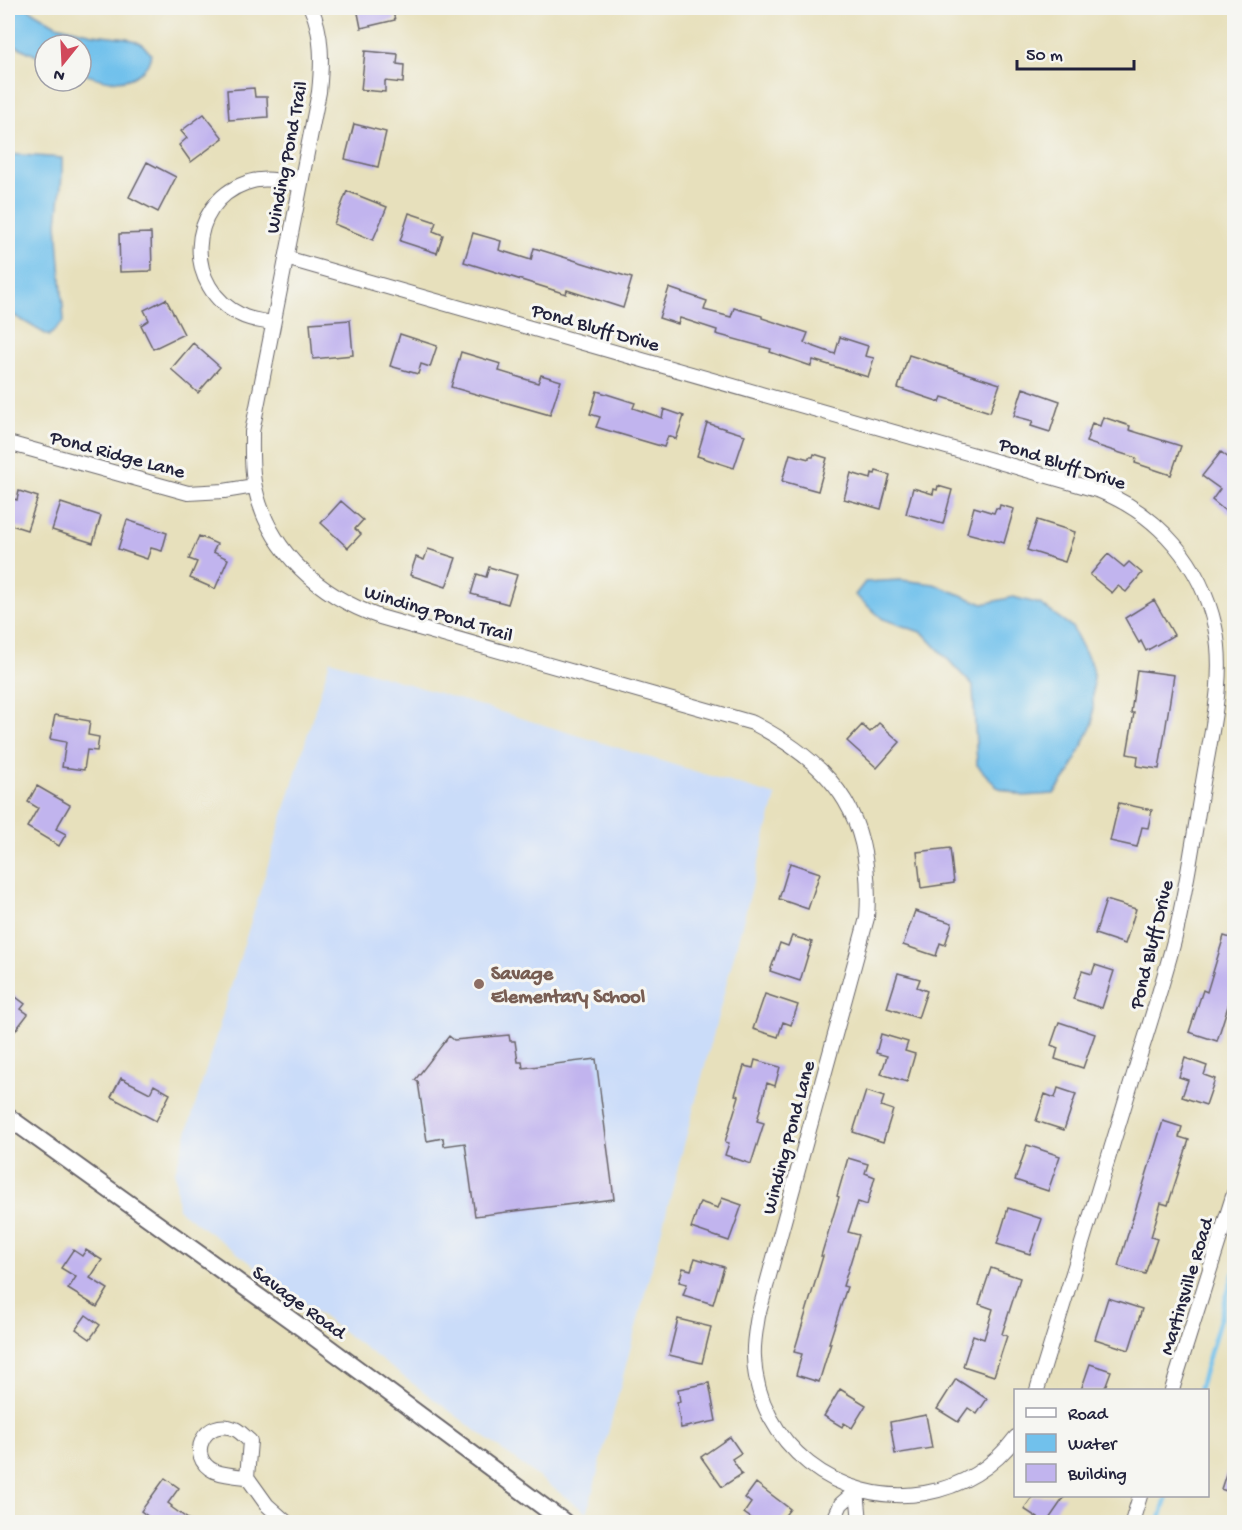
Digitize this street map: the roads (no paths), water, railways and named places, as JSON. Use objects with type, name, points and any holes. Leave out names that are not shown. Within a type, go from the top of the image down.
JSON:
[{"type":"street","name":"Winding Pond Trail","points":[[311,8],[317,25],[322,67],[319,93],[252,432],[254,486],[266,520],[285,551],[308,577],[341,601],[380,617],[753,723],[795,747],[815,765]]},
{"type":"street","points":[[272,323],[241,315],[218,300],[206,283],[198,256],[201,229],[205,219],[219,200],[245,183],[271,179],[300,185]]},
{"type":"street","name":"Pond Bluff Drive","points":[[286,258],[1100,490],[1128,503],[1155,524],[1190,564],[1210,606],[1216,628],[1220,667],[1183,898],[1162,984],[1037,1389]]},
{"type":"street","name":"Pond Ridge Lane","points":[[8,443],[188,493],[224,491],[254,486]]},
{"type":"street","name":"Winding Pond Lane","points":[[815,765],[825,773],[844,799],[859,830],[868,871],[867,918],[758,1316],[754,1357],[756,1377],[763,1402],[783,1439],[817,1471],[856,1490]]},
{"type":"street","name":"Savage Road","points":[[8,1117],[302,1328],[564,1522]]},
{"type":"street","name":"Martinsville Road","points":[[1172,1389],[1234,1193]]},
{"type":"street","points":[[856,1490],[895,1496],[939,1490],[964,1481],[986,1467],[1000,1456],[1014,1439]]},
{"type":"street","points":[[247,1477],[267,1505],[286,1522]]},
{"type":"street","points":[[833,1522],[841,1504],[856,1490]]},
{"type":"street","points":[[856,1490],[860,1522]]},
{"type":"street","points":[[1132,1522],[1140,1497]]},
{"type":"water","points":[[8,8],[27,8],[56,25],[89,33],[33,33],[33,54],[8,42]]},
{"type":"water","points":[[93,34],[127,38],[142,44],[151,54],[147,65],[133,77],[121,81],[93,77]]},
{"type":"water","points":[[8,154],[62,158],[57,223],[64,321],[49,336],[8,312]]},
{"type":"water","points":[[901,580],[934,584],[983,604],[1013,597],[1040,604],[1072,627],[1093,668],[1093,723],[1069,773],[1054,794],[1023,796],[997,787],[977,765],[973,686],[923,633],[883,619],[855,595],[865,582]]},
{"type":"waterway","points":[[1199,1389],[1234,1272]]},
{"type":"waterway","points":[[1159,1522],[1167,1497]]},
{"type":"place","name":"Savage Elementary School","points":[[479,984]]}]
